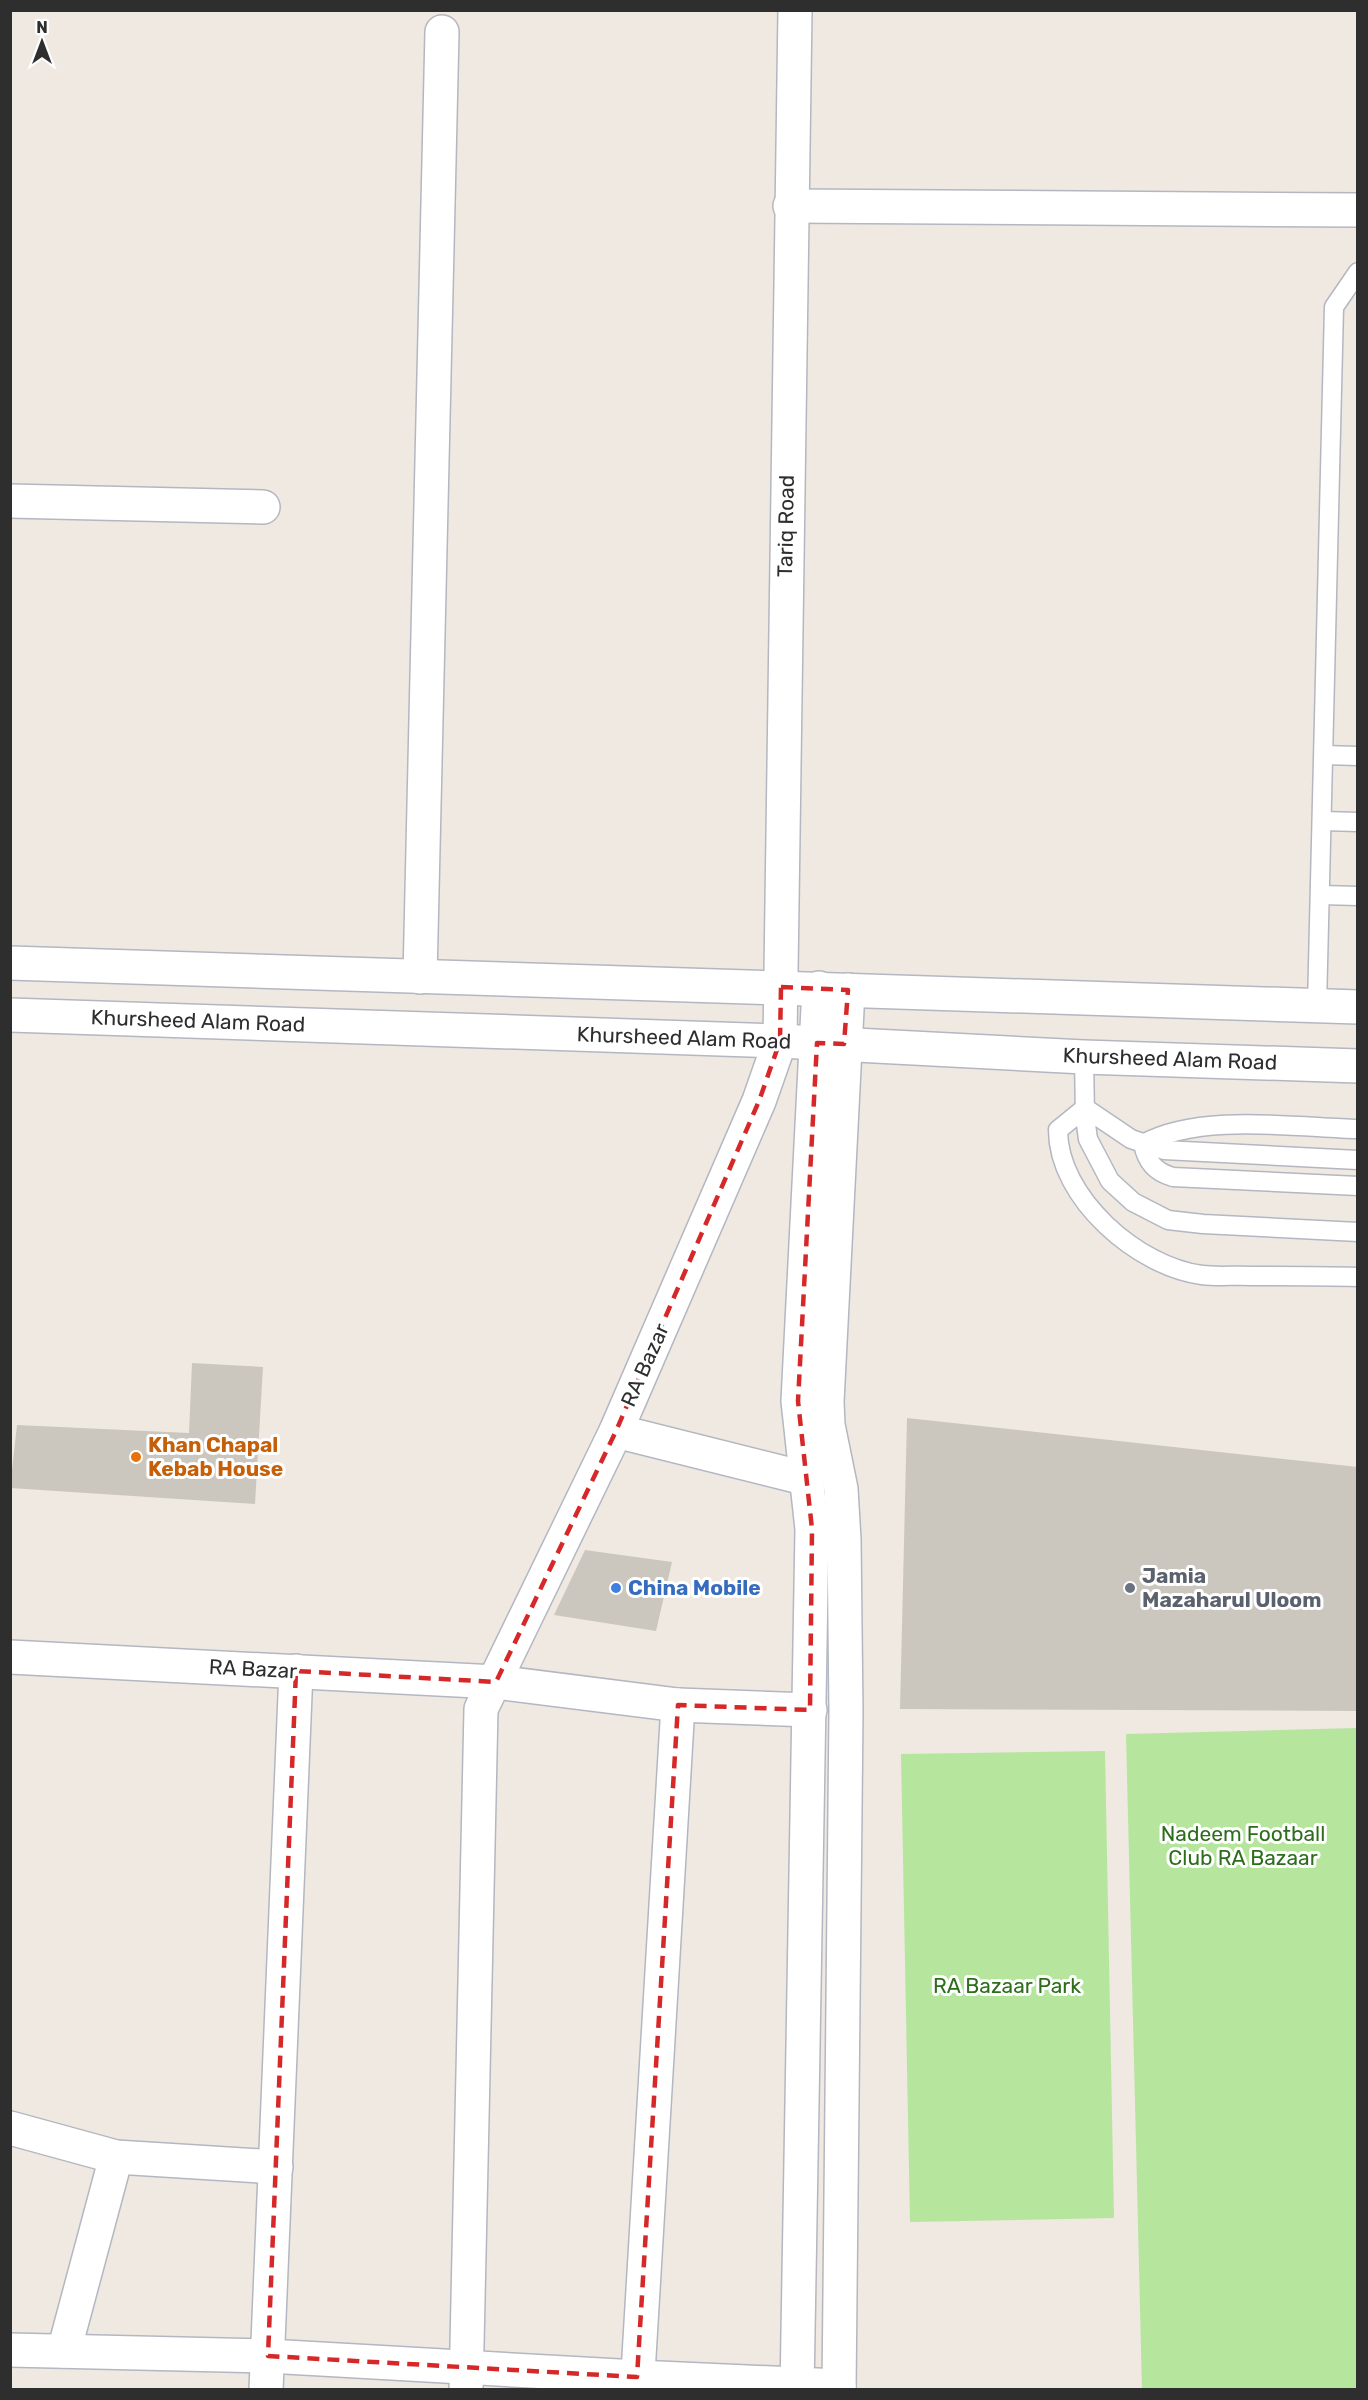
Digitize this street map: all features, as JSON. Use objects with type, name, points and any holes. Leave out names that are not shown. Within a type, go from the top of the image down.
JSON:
[{"type":"street","name":"Tariq Road","points":[[780,1041],[790,206],[795,10]]},
{"type":"street","points":[[420,977],[442,32]]},
{"type":"street","points":[[790,206],[1358,210]]},
{"type":"street","points":[[10,501],[263,507]]},
{"type":"street","points":[[10,963],[1358,1007]]},
{"type":"street","points":[[10,2350],[268,2356],[466,2378],[839,2387],[846,1712],[844,1540],[841,1489],[828,1425],[827,1402],[833,989]]},
{"type":"street","name":"Khursheed Alam Road","points":[[10,1015],[780,1041],[1084,1057],[1358,1066]]},
{"type":"street","name":"RA Bazar","points":[[495,1682],[616,1431],[759,1101],[780,1041]]},
{"type":"street","points":[[797,2386],[812,1529],[808,1479],[800,1440],[798,1401],[831,1043]]},
{"type":"street","points":[[616,1431],[808,1479]]},
{"type":"street","name":"RA Bazar","points":[[10,1657],[495,1682],[678,1706],[810,1710]]},
{"type":"street","points":[[266,2390],[296,1671]]},
{"type":"street","points":[[466,2378],[481,1709],[495,1682]]},
{"type":"street","points":[[637,2383],[678,1706]]},
{"type":"street","points":[[10,2128],[116,2157],[276,2167]]},
{"type":"street","points":[[64,2351],[116,2157]]},
{"type":"lane","points":[[1317,1006],[1334,307],[1358,272]]},
{"type":"lane","points":[[1324,755],[1358,756]]},
{"type":"lane","points":[[1323,821],[1358,822]]},
{"type":"lane","points":[[1321,895],[1358,896]]},
{"type":"lane","points":[[1084,1057],[1088,1138],[1100,1166],[1121,1191],[1147,1210],[1168,1220],[1203,1224],[1358,1232]]},
{"type":"lane","points":[[1085,1108],[1114,1129],[1143,1144],[1164,1150],[1204,1154],[1358,1160]]},
{"type":"lane","points":[[1085,1108],[1058,1130],[1063,1163],[1078,1192],[1093,1211],[1139,1250],[1167,1264],[1202,1275],[1358,1277]]},
{"type":"lane","points":[[1143,1144],[1168,1132],[1207,1125],[1358,1129]]},
{"type":"lane","points":[[1143,1144],[1146,1157],[1154,1169],[1173,1177],[1358,1186]]},
{"type":"highlighted area","points":[[781,987],[848,990],[844,1044],[817,1043],[798,1401],[812,1529],[810,1710],[678,1705],[637,2377],[268,2356],[296,1671],[496,1682],[616,1431],[759,1101],[780,1041]]},
{"type":"green space","name":"Nadeem Football Club RA Bazaar","points":[[1357,1728],[1357,2389],[1142,2389],[1126,1734]]},
{"type":"green space","name":"RA Bazaar Park","points":[[1105,1751],[1114,2218],[910,2222],[901,1754]]},
{"type":"building","name":"Khan Chapal Kebab House","points":[[192,1363],[263,1367],[255,1504],[10,1488],[17,1425],[189,1433]]},
{"type":"building","name":"Jamia Mazaharul Uloom","points":[[907,1418],[1358,1467],[1358,1711],[900,1709]]},
{"type":"building","name":"China Mobile","points":[[585,1550],[672,1562],[656,1631],[554,1615]]},
{"type":"place","name":"Khan Chapal Kebab House","points":[[136,1457]]},
{"type":"place","name":"China Mobile","points":[[616,1588]]},
{"type":"place","name":"Jamia Mazaharul Uloom","points":[[1130,1588]]}]
